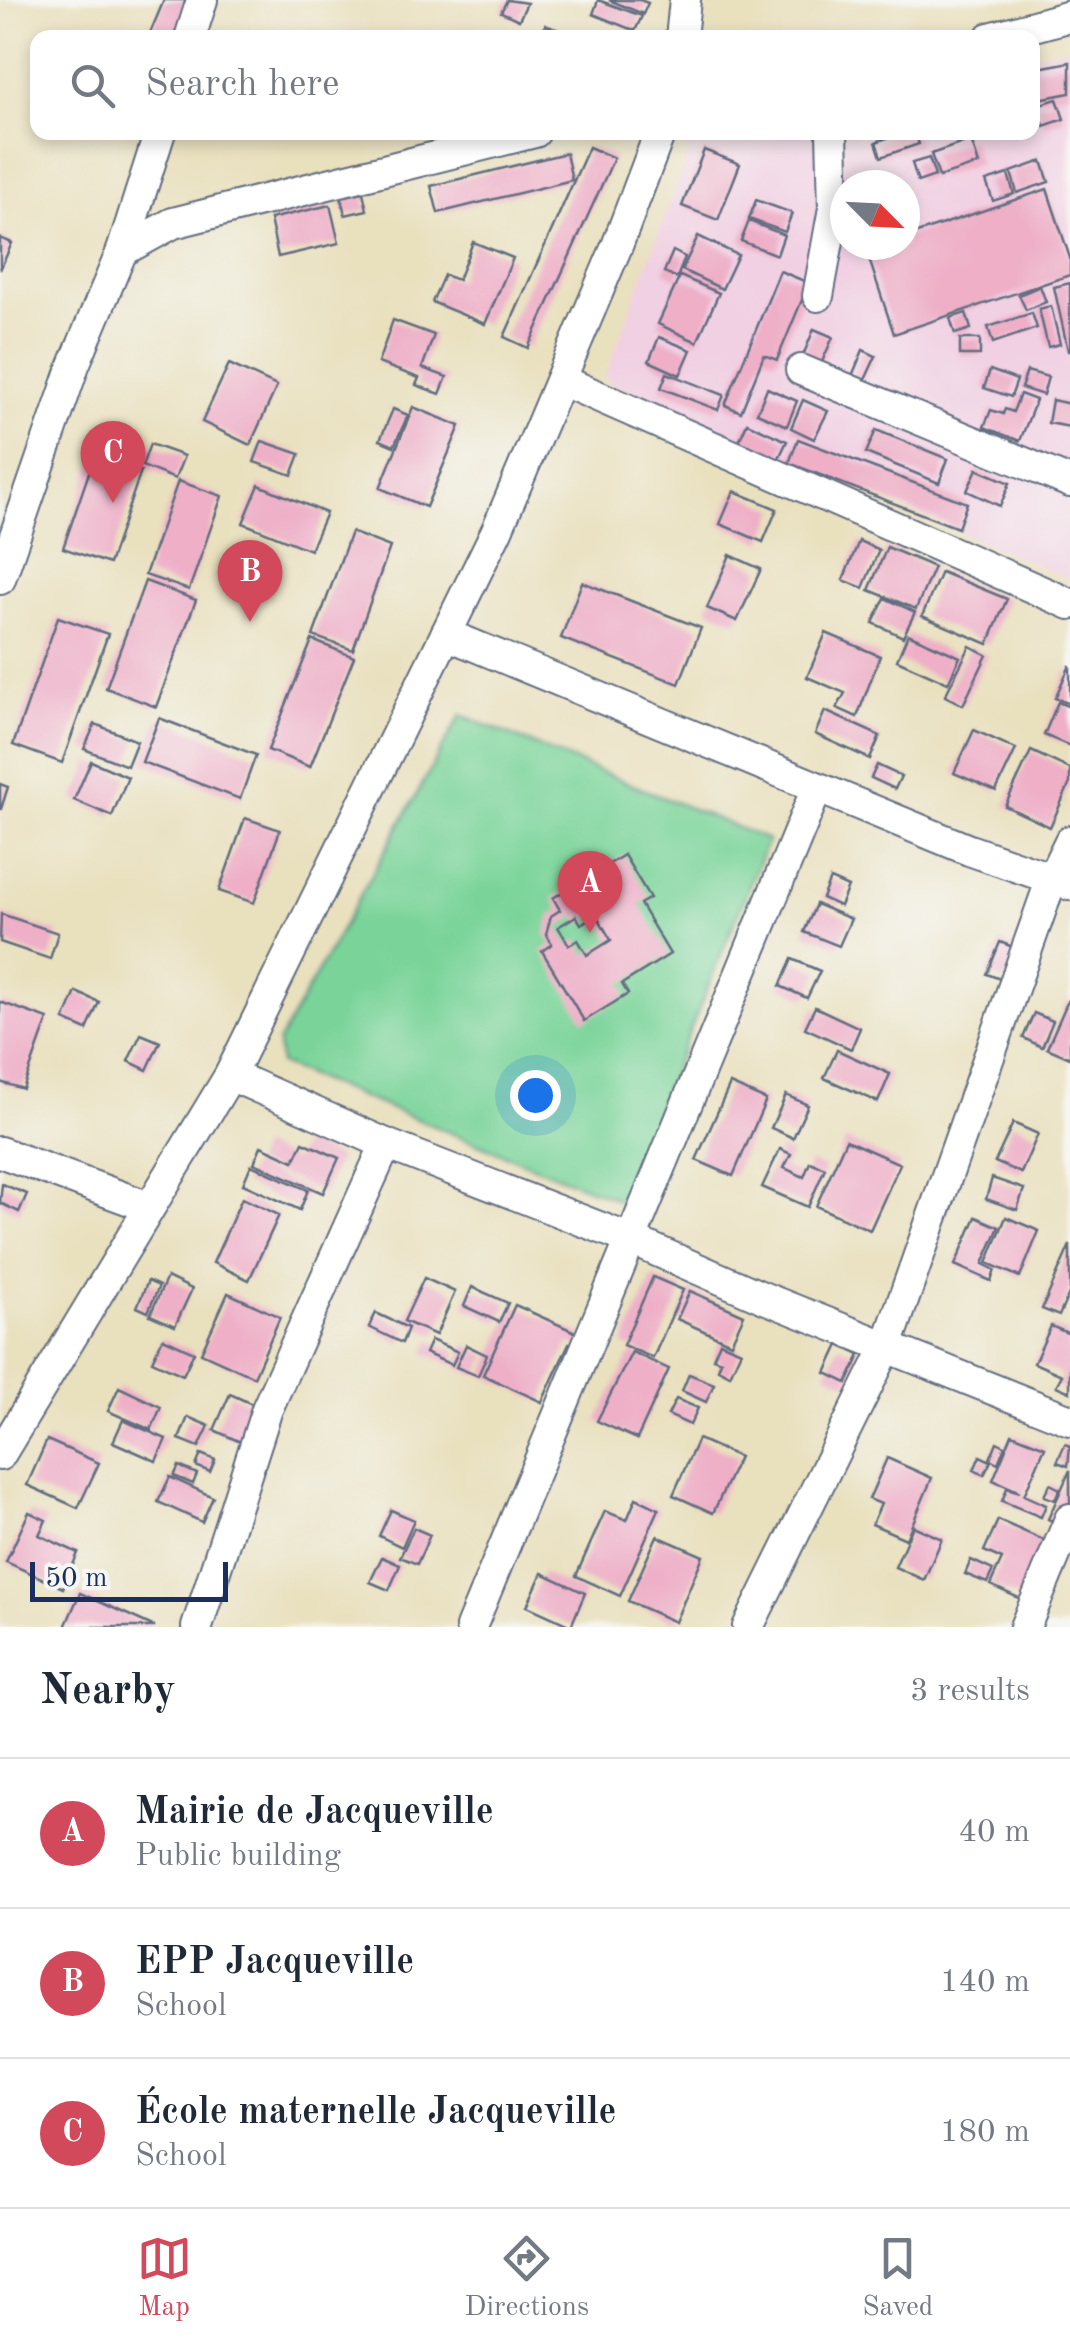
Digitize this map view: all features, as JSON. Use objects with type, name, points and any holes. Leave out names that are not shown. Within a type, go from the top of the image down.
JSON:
[{"type":"street","points":[[193,30],[202,0]]},
{"type":"street","points":[[681,30],[686,0]]},
{"type":"street","points":[[1019,30],[1070,16]]},
{"type":"street","points":[[0,579],[68,380],[122,251],[157,140]]},
{"type":"street","points":[[122,251],[173,222],[504,140]]},
{"type":"street","points":[[0,1455],[230,1075],[496,530],[657,140]]},
{"type":"street","points":[[818,296],[834,208],[832,140]]},
{"type":"street","points":[[801,370],[1070,482]]},
{"type":"street","points":[[561,380],[1070,604]]},
{"type":"street","points":[[446,634],[969,850],[1061,881]]},
{"type":"street","points":[[472,1627],[817,788]]},
{"type":"street","points":[[748,1627],[887,1346],[1061,881],[1070,841]]},
{"type":"street","points":[[230,1075],[386,1144],[632,1240],[762,1298],[1070,1420]]},
{"type":"street","points":[[197,1627],[267,1410],[386,1144]]},
{"type":"street","points":[[0,1152],[148,1207]]},
{"type":"street","points":[[1025,1627],[1070,1519]]},
{"type":"shaded area","points":[[1070,47],[1070,579],[604,380],[693,140],[1040,140],[1040,53]]},
{"type":"green space","points":[[461,715],[768,840],[620,1201],[280,1064],[278,1043]]},
{"type":"building","points":[[164,0],[192,0],[179,30],[151,30]]},
{"type":"building","points":[[507,0],[527,3],[519,20],[501,12]]},
{"type":"building","points":[[598,0],[642,16],[633,30],[593,14]]},
{"type":"building","points":[[609,0],[640,0],[648,3],[643,14]]},
{"type":"building","points":[[1070,62],[1070,93],[1040,99],[1040,68]]},
{"type":"building","points":[[1057,99],[1064,119],[1044,126],[1040,104]]},
{"type":"building","points":[[918,140],[919,144],[881,157],[876,142]]},
{"type":"building","points":[[971,140],[979,164],[939,177],[931,154]]},
{"type":"building","points":[[589,147],[614,158],[528,348],[504,337]]},
{"type":"building","points":[[704,150],[740,164],[718,220],[682,206]]},
{"type":"building","points":[[566,153],[572,180],[438,213],[431,186]]},
{"type":"building","points":[[929,158],[935,176],[920,181],[920,170],[914,170],[912,163]]},
{"type":"building","points":[[1042,161],[1049,182],[1017,193],[1011,172]]},
{"type":"building","points":[[1008,174],[1014,194],[993,201],[986,181]]},
{"type":"building","points":[[1047,189],[1070,258],[1070,275],[894,334],[869,260],[920,260],[920,232]]},
{"type":"building","points":[[363,192],[367,210],[345,215],[341,197]]},
{"type":"building","points":[[756,200],[792,213],[785,232],[749,219]]},
{"type":"building","points":[[330,205],[339,243],[278,257],[270,219]]},
{"type":"building","points":[[749,221],[784,235],[777,255],[741,241]]},
{"type":"building","points":[[698,236],[738,255],[722,289],[682,270]]},
{"type":"building","points":[[0,238],[12,243],[0,270]]},
{"type":"building","points":[[473,242],[513,258],[485,324],[432,302],[444,275],[458,280]]},
{"type":"building","points":[[673,251],[685,257],[677,278],[664,272]]},
{"type":"building","points":[[780,271],[809,283],[777,360],[764,355],[741,412],[725,405]]},
{"type":"building","points":[[680,276],[719,293],[697,342],[658,324]]},
{"type":"building","points":[[1070,283],[1070,351],[1068,351],[1054,287]]},
{"type":"building","points":[[1040,286],[1046,302],[1026,310],[1019,295]]},
{"type":"building","points":[[1051,306],[1060,344],[1048,347],[1039,309]]},
{"type":"building","points":[[966,313],[971,329],[955,334],[950,318]]},
{"type":"building","points":[[1032,313],[1037,328],[993,343],[988,327]]},
{"type":"building","points":[[393,320],[434,335],[422,368],[447,377],[440,394],[416,385],[419,378],[378,363]]},
{"type":"building","points":[[814,329],[833,337],[818,371],[800,363]]},
{"type":"building","points":[[659,337],[691,350],[680,375],[649,361]]},
{"type":"building","points":[[960,339],[980,339],[980,355],[960,355]]},
{"type":"building","points":[[863,350],[876,356],[864,382],[852,376]]},
{"type":"building","points":[[229,364],[277,386],[250,445],[202,422]]},
{"type":"building","points":[[990,370],[1017,380],[1011,397],[984,388]]},
{"type":"building","points":[[1027,371],[1048,377],[1043,395],[1021,388]]},
{"type":"building","points":[[667,373],[724,395],[718,410],[661,388]]},
{"type":"building","points":[[767,388],[797,401],[787,426],[757,413]]},
{"type":"building","points":[[1020,394],[1036,400],[1020,441],[984,427],[991,410],[1013,412]]},
{"type":"building","points":[[803,400],[828,411],[814,439],[791,428]]},
{"type":"building","points":[[1052,400],[1070,404],[1070,427],[1048,423]]},
{"type":"building","points":[[413,407],[460,426],[426,507],[380,488]]},
{"type":"building","points":[[393,409],[408,415],[394,446],[380,440]]},
{"type":"building","points":[[747,423],[787,441],[777,462],[738,444]]},
{"type":"building","points":[[876,430],[948,459],[939,483],[866,453]]},
{"type":"building","points":[[798,439],[967,503],[958,528],[789,463]]},
{"type":"building","points":[[262,441],[300,454],[292,475],[254,462]]},
{"type":"building","points":[[150,444],[184,456],[175,479],[142,466]]},
{"type":"building","points":[[95,455],[141,471],[109,564],[63,548]]},
{"type":"building","points":[[977,469],[1010,483],[1000,506],[967,491]]},
{"type":"building","points":[[178,481],[222,496],[189,590],[145,575]]},
{"type":"building","points":[[259,485],[326,513],[310,550],[243,523]]},
{"type":"building","points":[[734,491],[777,509],[763,542],[720,524]]},
{"type":"building","points":[[351,532],[390,547],[353,650],[313,636]]},
{"type":"building","points":[[859,541],[879,550],[863,588],[843,580]]},
{"type":"building","points":[[887,547],[934,567],[916,609],[869,590]]},
{"type":"building","points":[[730,555],[761,569],[737,621],[707,608]]},
{"type":"building","points":[[941,572],[1007,599],[988,644],[922,616]]},
{"type":"building","points":[[145,581],[196,600],[156,707],[106,688]]},
{"type":"building","points":[[582,582],[701,628],[679,684],[561,638]]},
{"type":"building","points":[[885,598],[915,612],[903,637],[873,623]]},
{"type":"building","points":[[58,617],[108,634],[62,763],[13,745]]},
{"type":"building","points":[[826,633],[880,656],[857,717],[837,708],[845,693],[807,677]]},
{"type":"building","points":[[908,634],[960,657],[948,683],[897,660]]},
{"type":"building","points":[[312,640],[354,657],[310,767],[268,750]]},
{"type":"building","points":[[970,646],[987,655],[963,705],[945,696]]},
{"type":"building","points":[[1070,665],[1070,704],[1055,698]]},
{"type":"building","points":[[1058,702],[1070,707],[1070,746],[1044,735]]},
{"type":"building","points":[[825,711],[880,736],[870,759],[815,734]]},
{"type":"building","points":[[159,718],[256,755],[240,799],[142,762]]},
{"type":"building","points":[[95,724],[137,741],[127,766],[84,749]]},
{"type":"building","points":[[974,730],[1016,749],[996,791],[954,773]]},
{"type":"building","points":[[1031,751],[1070,769],[1070,783],[1050,827],[1005,806]]},
{"type":"building","points":[[91,761],[128,777],[112,816],[74,800]]},
{"type":"building","points":[[877,765],[901,776],[895,789],[871,778]]},
{"type":"building","points":[[0,784],[8,787],[1,809],[0,809]]},
{"type":"building","points":[[245,818],[280,830],[254,903],[219,891]]},
{"type":"building","points":[[624,855],[650,898],[640,904],[670,954],[622,984],[628,994],[584,1021],[542,951],[552,944],[546,934],[551,916],[560,910],[553,898]],"holes":[[[596,914],[611,940],[587,955],[578,940],[569,945],[558,927],[576,916],[581,924]]]},
{"type":"building","points":[[830,879],[848,887],[840,906],[822,898]]},
{"type":"building","points":[[816,904],[851,919],[839,946],[804,932]]},
{"type":"building","points":[[1,914],[58,933],[50,959],[0,942]]},
{"type":"building","points":[[1000,942],[1018,949],[1005,981],[987,974]]},
{"type":"building","points":[[792,959],[820,971],[807,998],[780,986]]},
{"type":"building","points":[[76,992],[99,1002],[87,1030],[64,1020]]},
{"type":"building","points":[[1070,996],[1070,1058],[1047,1048]]},
{"type":"building","points":[[0,1002],[48,1019],[23,1089],[0,1082]]},
{"type":"building","points":[[815,1007],[860,1028],[851,1049],[805,1028]]},
{"type":"building","points":[[1034,1013],[1053,1021],[1042,1047],[1023,1038]]},
{"type":"building","points":[[141,1034],[160,1042],[147,1070],[128,1061]]},
{"type":"building","points":[[837,1050],[890,1074],[878,1102],[824,1078]]},
{"type":"building","points":[[730,1084],[766,1100],[733,1176],[696,1160]]},
{"type":"building","points":[[786,1095],[808,1105],[793,1138],[771,1128]]},
{"type":"building","points":[[1013,1123],[1038,1134],[1021,1173],[995,1162]]},
{"type":"building","points":[[846,1140],[900,1164],[870,1230],[816,1206]]},
{"type":"building","points":[[303,1142],[339,1158],[323,1193],[254,1163],[261,1146],[294,1161]]},
{"type":"building","points":[[780,1149],[791,1154],[784,1168],[804,1177],[810,1162],[825,1168],[808,1207],[762,1187]]},
{"type":"building","points":[[251,1165],[308,1190],[300,1210],[243,1184]]},
{"type":"building","points":[[992,1178],[1024,1189],[1017,1210],[986,1199]]},
{"type":"building","points":[[2,1184],[27,1194],[19,1212],[0,1203]]},
{"type":"building","points":[[242,1198],[279,1215],[249,1280],[213,1263]]},
{"type":"building","points":[[976,1217],[999,1227],[983,1264],[995,1270],[991,1281],[955,1265]]},
{"type":"building","points":[[1006,1217],[1039,1231],[1020,1277],[987,1263]]},
{"type":"building","points":[[1070,1245],[1070,1291],[1059,1316],[1042,1309]]},
{"type":"building","points":[[167,1277],[192,1289],[175,1326],[150,1315]]},
{"type":"building","points":[[653,1277],[683,1290],[653,1358],[623,1345]]},
{"type":"building","points":[[424,1278],[455,1292],[436,1335],[404,1321]]},
{"type":"building","points":[[148,1281],[159,1286],[148,1312],[137,1307]]},
{"type":"building","points":[[472,1287],[508,1303],[499,1322],[464,1306]]},
{"type":"building","points":[[690,1291],[744,1315],[731,1343],[677,1319]]},
{"type":"building","points":[[228,1293],[280,1317],[254,1377],[201,1353]]},
{"type":"building","points":[[515,1305],[584,1336],[579,1347],[569,1343],[542,1402],[483,1375]]},
{"type":"building","points":[[376,1313],[408,1328],[402,1343],[369,1327]]},
{"type":"building","points":[[1051,1326],[1070,1334],[1070,1392],[1056,1386],[1062,1375],[1034,1363]]},
{"type":"building","points":[[163,1338],[194,1352],[183,1375],[152,1361]]},
{"type":"building","points":[[431,1340],[458,1352],[452,1365],[425,1353]]},
{"type":"building","points":[[720,1342],[741,1351],[730,1375],[718,1369],[721,1361],[713,1358]]},
{"type":"building","points":[[466,1345],[487,1355],[478,1376],[456,1367]]},
{"type":"building","points":[[839,1345],[860,1355],[847,1383],[826,1373]]},
{"type":"building","points":[[632,1352],[669,1369],[637,1439],[597,1421]]},
{"type":"building","points":[[689,1374],[714,1384],[706,1402],[682,1391]]},
{"type":"building","points":[[119,1387],[161,1407],[151,1430],[108,1411]]},
{"type":"building","points":[[230,1394],[261,1408],[245,1444],[214,1430]]},
{"type":"building","points":[[676,1399],[698,1408],[690,1425],[668,1415]]},
{"type":"building","points":[[188,1417],[209,1426],[199,1447],[179,1439]]},
{"type":"building","points":[[123,1420],[166,1439],[156,1461],[113,1442]]},
{"type":"building","points":[[1012,1434],[1045,1447],[1024,1495],[1046,1505],[1041,1517],[1002,1501],[1007,1488],[1020,1492],[993,1480]]},
{"type":"building","points":[[698,1439],[739,1457],[713,1513],[673,1495]]},
{"type":"building","points":[[47,1440],[99,1463],[78,1508],[27,1485]]},
{"type":"building","points":[[997,1442],[1005,1446],[998,1463],[990,1459]]},
{"type":"building","points":[[1065,1444],[1070,1446],[1068,1466],[1057,1462]]},
{"type":"building","points":[[201,1454],[215,1460],[210,1472],[196,1466]]},
{"type":"building","points":[[980,1456],[991,1461],[984,1475],[974,1470]]},
{"type":"building","points":[[887,1458],[932,1478],[906,1539],[872,1524],[881,1504],[869,1499]]},
{"type":"building","points":[[179,1466],[197,1474],[193,1484],[174,1476]]},
{"type":"building","points":[[1070,1470],[1070,1507],[1062,1525],[1048,1519]]},
{"type":"building","points":[[170,1477],[213,1497],[202,1522],[158,1502]]},
{"type":"building","points":[[1050,1484],[1060,1489],[1055,1500],[1044,1496]]},
{"type":"building","points":[[636,1498],[659,1509],[620,1596],[576,1576],[605,1511],[627,1520]]},
{"type":"building","points":[[391,1510],[414,1520],[402,1547],[379,1536]]},
{"type":"building","points":[[29,1512],[46,1520],[39,1535],[78,1553],[63,1588],[6,1562]]},
{"type":"building","points":[[998,1520],[1048,1542],[1023,1600],[990,1585],[1002,1559],[984,1551]]},
{"type":"building","points":[[913,1526],[942,1539],[924,1580],[895,1567]]},
{"type":"building","points":[[414,1528],[430,1535],[417,1564],[400,1557]]},
{"type":"building","points":[[657,1536],[703,1556],[675,1622],[628,1601]]},
{"type":"building","points":[[382,1557],[400,1565],[389,1590],[370,1582]]},
{"type":"building","points":[[971,1560],[993,1570],[987,1583],[965,1574]]},
{"type":"building","points":[[542,1573],[585,1593],[571,1626],[527,1606]]},
{"type":"building","points":[[80,1593],[155,1627],[65,1627]]},
{"type":"place","name":"École maternelle Jacqueville","points":[[113,503]]},
{"type":"place","name":"EPP Jacqueville","points":[[250,622]]},
{"type":"place","name":"Mairie de Jacqueville","points":[[590,933]]}]
